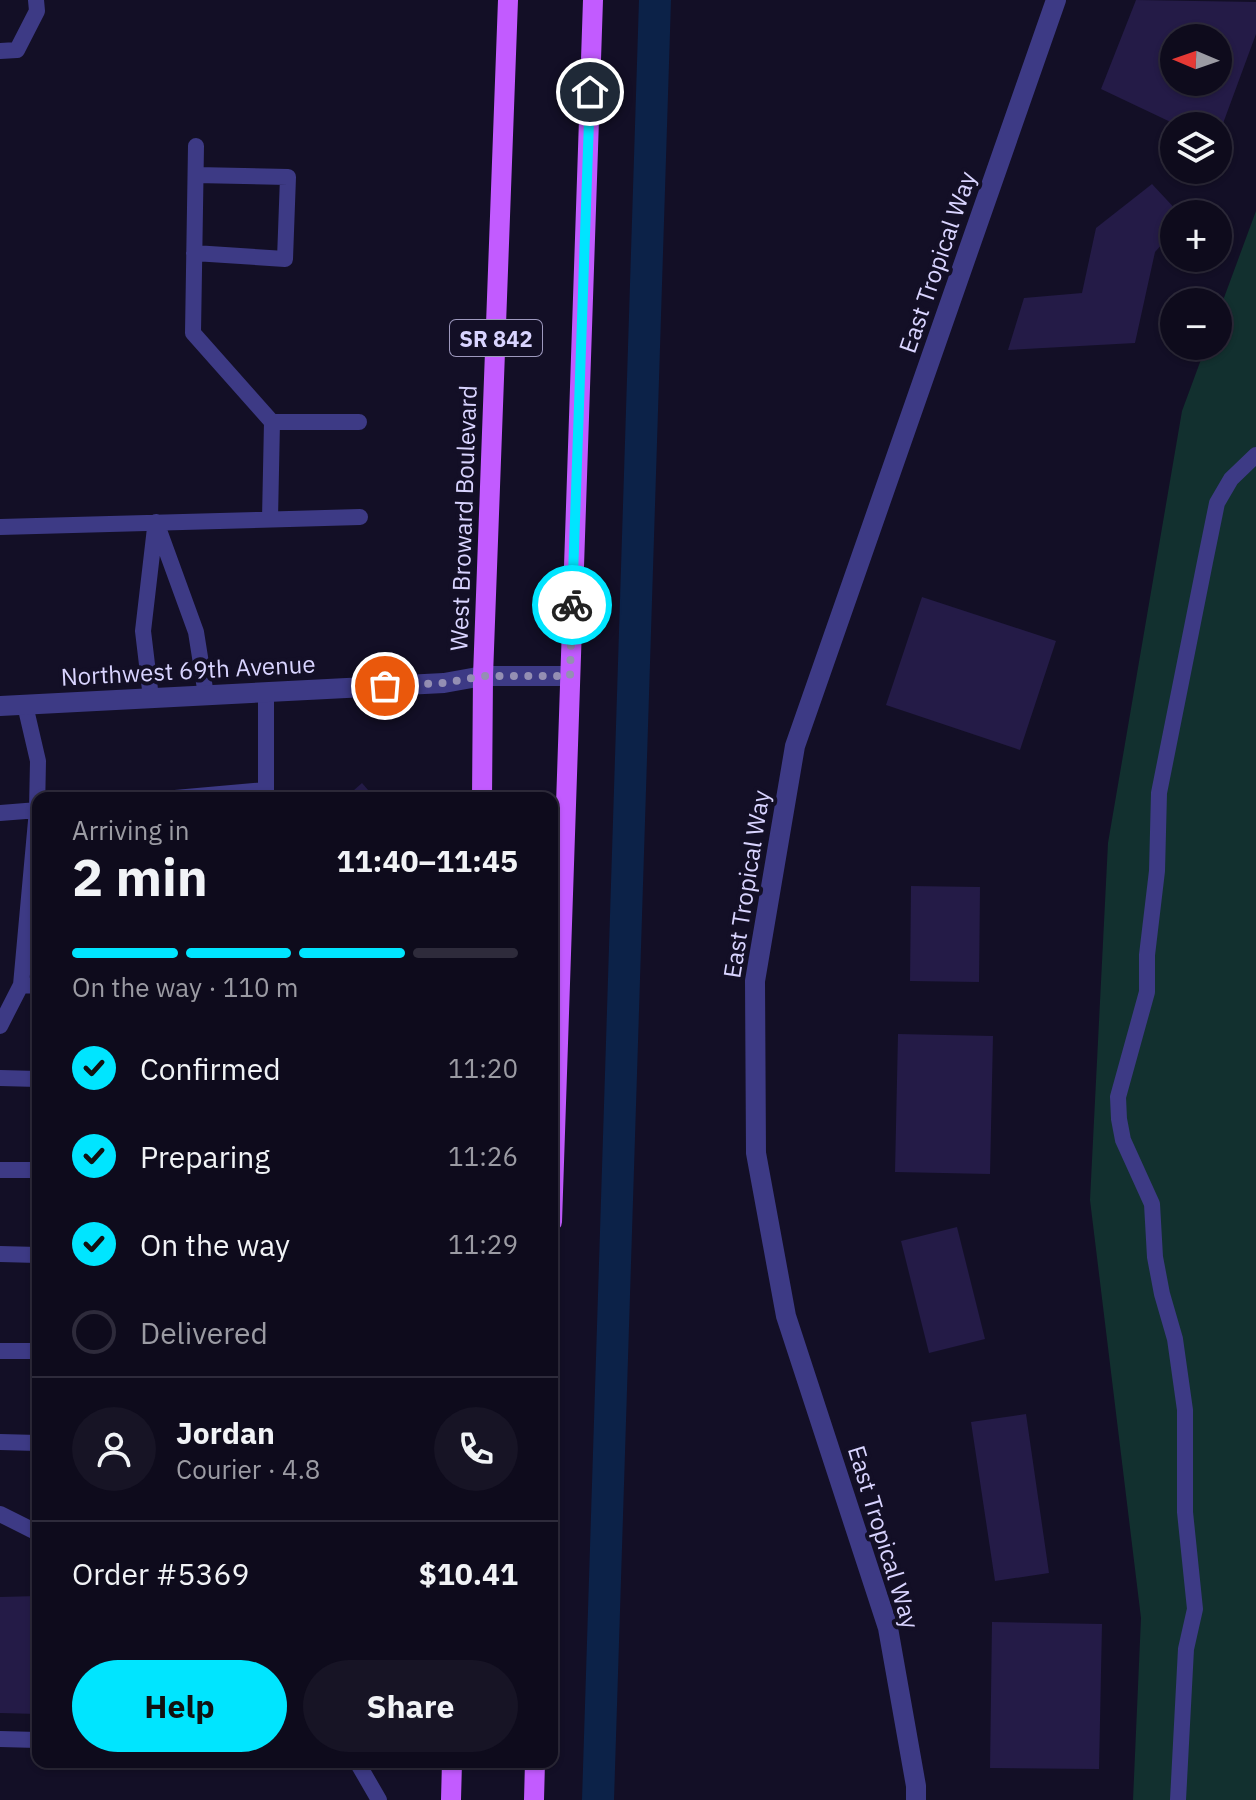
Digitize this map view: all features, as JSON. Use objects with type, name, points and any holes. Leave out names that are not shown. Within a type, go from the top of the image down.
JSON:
[{"type":"main road","name":"West Broward Boulevard","points":[[482,792],[483,676],[508,0]]},
{"type":"main road","points":[[558,1040],[593,0]]},
{"type":"main road","points":[[451,1800],[452,1768]]},
{"type":"main road","points":[[534,1800],[535,1768]]},
{"type":"street","name":"East Tropical Way","points":[[916,1800],[888,1628],[786,1316],[756,1153],[755,981],[795,746],[1056,0]]},
{"type":"street","name":"Northwest 69th Avenue","points":[[0,706],[444,683],[483,676],[570,676]]},
{"type":"lane","points":[[0,51],[17,50],[37,11],[36,0]]},
{"type":"lane","points":[[196,146],[193,333],[272,422],[270,519]]},
{"type":"lane","points":[[194,253],[285,259],[288,177],[196,175]]},
{"type":"lane","points":[[272,422],[359,422]]},
{"type":"lane","points":[[1178,1800],[1186,1649],[1195,1609],[1185,1512],[1185,1410],[1175,1339],[1155,1257],[1152,1204],[1123,1140],[1118,1097],[1147,992],[1147,955],[1157,871],[1159,793],[1217,503],[1231,479],[1256,455]]},
{"type":"lane","points":[[0,527],[360,517]]},
{"type":"lane","points":[[156,522],[196,632],[206,695]]},
{"type":"lane","points":[[151,698],[143,631],[156,522]]},
{"type":"lane","points":[[266,692],[266,792]]},
{"type":"lane","points":[[25,705],[38,761],[37,792]]},
{"type":"lane","points":[[0,813],[32,810]]},
{"type":"lane","points":[[0,1026],[29,986],[32,920]]},
{"type":"lane","points":[[0,1078],[32,1079]]},
{"type":"lane","points":[[0,1170],[32,1170]]},
{"type":"lane","points":[[0,1254],[32,1255]]},
{"type":"lane","points":[[0,1351],[32,1351]]},
{"type":"lane","points":[[0,1442],[32,1443]]},
{"type":"lane","points":[[0,1514],[32,1530]]},
{"type":"lane","points":[[0,1739],[32,1740]]},
{"type":"lane","points":[[360,1768],[379,1800]]},
{"type":"green space","points":[[1256,211],[1256,1800],[1133,1800],[1141,1618],[1090,1200],[1108,843],[1182,411],[1201,360],[1232,360],[1232,288],[1228,288]]},
{"type":"building","points":[[1136,0],[1256,2],[1256,34],[1227,112],[1160,112],[1160,117],[1101,89]]},
{"type":"building","points":[[1152,184],[1167,200],[1160,200],[1160,246],[1155,252],[1135,343],[1008,350],[1024,298],[1082,293],[1096,228]]},
{"type":"building","points":[[922,597],[1056,641],[1020,750],[886,705]]},
{"type":"building","points":[[362,783],[370,792],[352,792]]},
{"type":"building","points":[[911,886],[980,887],[979,982],[910,981]]},
{"type":"building","points":[[898,1034],[993,1036],[990,1174],[895,1172]]},
{"type":"building","points":[[957,1227],[985,1339],[929,1353],[901,1241]]},
{"type":"building","points":[[1026,1414],[1049,1573],[995,1581],[971,1422]]},
{"type":"building","points":[[32,1596],[32,1714],[0,1713],[0,1597]]},
{"type":"building","points":[[992,1622],[1102,1624],[1099,1769],[990,1768]]},
{"type":"waterway","points":[[598,1800],[655,0]]},
{"type":"way so far","points":[[385,686],[444,683],[483,676],[570,676],[572,605]]},
{"type":"route","points":[[572,605],[590,92]]}]
